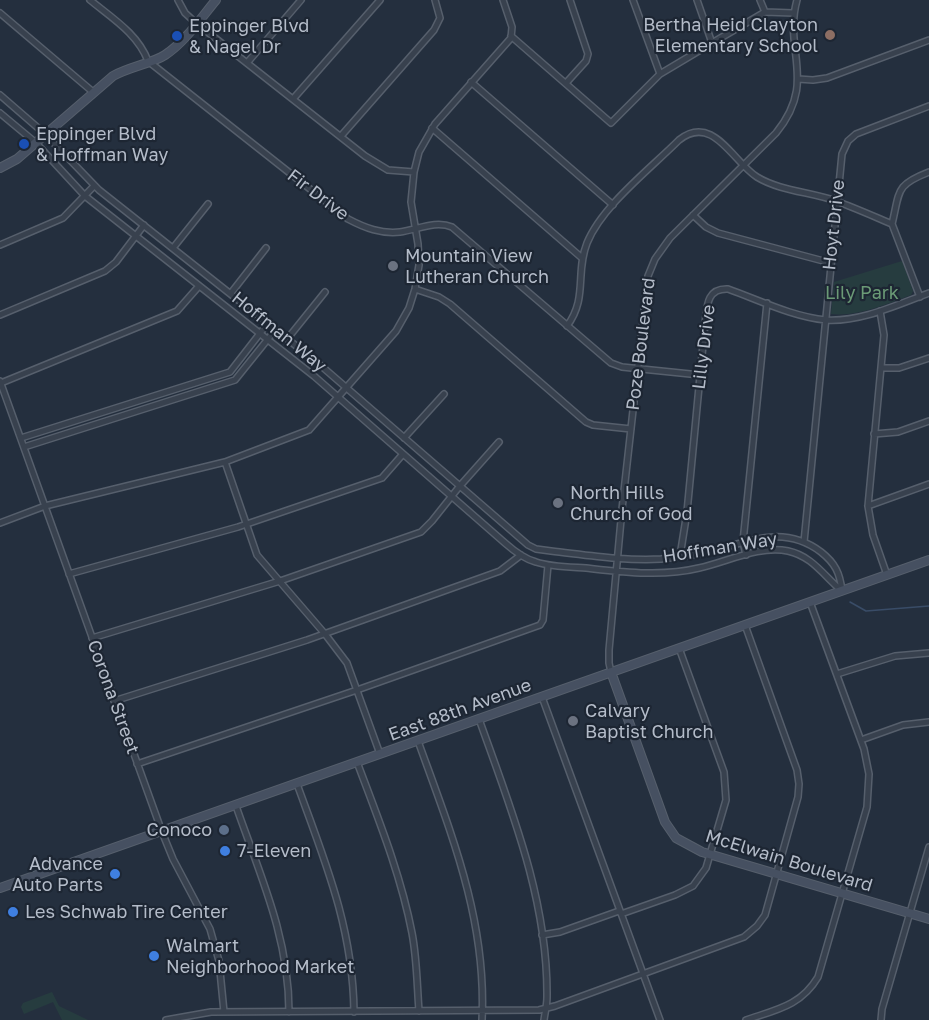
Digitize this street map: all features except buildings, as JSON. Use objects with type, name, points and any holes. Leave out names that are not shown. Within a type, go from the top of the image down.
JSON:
[{"type":"main road","points":[[0,168],[17,159],[113,76],[164,56],[174,49],[216,0]]},
{"type":"main road","name":"East 88th Avenue","points":[[0,888],[929,560]]},
{"type":"main road","name":"McElwain Boulevard","points":[[611,672],[665,822],[676,838],[710,854],[929,919]]},
{"type":"street","name":"Fir Drive","points":[[90,0],[136,40],[143,48],[148,62],[348,219],[366,228],[384,232],[439,224],[447,225],[458,230],[611,363],[622,367],[700,375]]},
{"type":"street","points":[[178,0],[185,13],[196,23],[382,167],[400,172],[414,172]]},
{"type":"street","points":[[247,63],[301,0]]},
{"type":"street","points":[[293,99],[380,0]]},
{"type":"street","points":[[341,136],[434,30],[439,22],[440,14],[435,0]]},
{"type":"street","points":[[0,523],[45,506],[225,462],[305,433],[396,331],[409,308],[419,265],[411,202],[419,152],[432,128],[511,36],[512,27],[502,0]]},
{"type":"street","points":[[566,83],[588,57],[588,51],[570,0]]},
{"type":"street","points":[[633,0],[660,74]]},
{"type":"street","points":[[697,0],[712,43]]},
{"type":"street","points":[[760,0],[765,12]]},
{"type":"street","name":"Poze Boulevard","points":[[611,672],[609,650],[617,558],[648,276],[663,245],[776,133],[785,120],[794,101],[798,79],[794,12],[797,0]]},
{"type":"street","points":[[511,36],[611,123],[660,74],[765,12],[794,12]]},
{"type":"street","points":[[0,13],[93,92]]},
{"type":"street","points":[[798,79],[827,78],[929,40]]},
{"type":"street","points":[[471,82],[613,205]]},
{"type":"street","name":"Hoffman Way","points":[[0,95],[45,134],[94,186],[288,338],[347,387],[459,487],[536,549],[617,558],[650,559],[707,552],[766,536],[786,537],[804,542],[819,550],[841,575],[842,591]]},
{"type":"street","name":"Hoyt Drive","points":[[804,542],[841,159],[850,138],[862,131],[929,106]]},
{"type":"street","name":"Hoffman Way","points":[[0,112],[36,143],[85,196],[260,333],[521,555],[534,562],[548,565],[616,571],[681,572],[764,550],[776,550],[797,554],[817,566],[842,591]]},
{"type":"street","points":[[432,128],[582,258]]},
{"type":"street","points":[[567,326],[580,302],[582,258],[592,232],[613,205],[679,140],[689,134],[700,132],[713,136],[756,177],[772,184],[837,201],[892,224]]},
{"type":"street","points":[[920,297],[892,224],[903,185],[929,172]]},
{"type":"street","points":[[0,245],[62,219],[94,186]]},
{"type":"street","points":[[173,248],[208,204]]},
{"type":"street","points":[[693,215],[706,227],[718,233],[831,263]]},
{"type":"street","points":[[0,315],[105,271],[116,262],[144,225]]},
{"type":"street","points":[[231,293],[266,248]]},
{"type":"street","points":[[1,385],[177,311],[199,286]]},
{"type":"street","name":"Lilly Drive","points":[[680,556],[687,512],[708,300],[712,294],[728,289],[800,315],[825,320],[856,318],[929,293]]},
{"type":"street","points":[[415,290],[439,297],[450,304],[586,422],[593,425],[631,429]]},
{"type":"street","points":[[288,338],[324,292]]},
{"type":"street","points":[[746,555],[743,542],[767,303]]},
{"type":"street","points":[[880,311],[884,335],[868,506],[873,535],[887,575]]},
{"type":"street","points":[[21,438],[230,372],[268,323]]},
{"type":"street","points":[[24,447],[235,380],[276,329]]},
{"type":"street","points":[[881,368],[899,368],[929,358]]},
{"type":"street","name":"Corona Street","points":[[1,385],[162,832],[173,859],[210,929],[220,967],[226,1013],[232,1020]]},
{"type":"street","points":[[404,438],[444,394]]},
{"type":"street","points":[[874,434],[898,432],[929,421]]},
{"type":"street","points":[[92,638],[280,581],[421,532],[428,527],[459,487],[499,442]]},
{"type":"street","points":[[69,574],[246,525],[382,478],[403,454]]},
{"type":"street","points":[[225,462],[257,555],[347,663],[380,754]]},
{"type":"street","points":[[868,506],[929,484]]},
{"type":"street","points":[[114,701],[325,634],[500,571],[521,555]]},
{"type":"street","points":[[137,764],[540,625],[543,620],[548,565]]},
{"type":"street","points":[[746,1020],[796,1001],[812,987],[820,972],[867,807],[869,774],[861,740],[810,602]]},
{"type":"street","points":[[166,1020],[195,1014],[226,1013],[531,1011],[545,1009],[734,942],[750,933],[765,915],[800,784],[745,625]]},
{"type":"street","points":[[542,935],[560,932],[687,890],[702,875],[726,800],[726,780],[679,648]]},
{"type":"street","points":[[837,674],[895,656],[929,653]]},
{"type":"street","points":[[542,697],[660,1020]]},
{"type":"street","points":[[479,719],[527,859],[542,935],[547,1000],[544,1020]]},
{"type":"street","points":[[861,740],[903,725],[929,722]]},
{"type":"street","points":[[418,741],[469,890],[479,947],[483,987],[482,1020]]},
{"type":"street","points":[[357,762],[396,871],[407,909],[415,954],[419,1011]]},
{"type":"street","points":[[297,784],[344,923],[352,969],[354,1012]]},
{"type":"street","points":[[236,806],[280,933],[288,975],[289,1012]]},
{"type":"street","points":[[881,1020],[882,1009],[929,847]]},
{"type":"green space","name":"Lily Park","points":[[902,261],[913,291],[911,295],[862,312],[831,314],[834,282]]},
{"type":"green space","points":[[52,992],[59,1006],[88,1020],[62,1020],[53,1002],[24,1014],[21,1007],[23,1003]]},
{"type":"waterway","points":[[850,602],[866,611],[929,606]]},
{"type":"place","name":"Bertha Heid Clayton Elementary School","points":[[830,35]]},
{"type":"place","name":"Eppinger Blvd & Nagel Dr","points":[[177,36]]},
{"type":"place","name":"Eppinger Blvd & Hoffman Way","points":[[24,144]]},
{"type":"place","name":"Mountain View Lutheran Church","points":[[393,266]]},
{"type":"place","name":"North Hills Church of God","points":[[558,503]]},
{"type":"place","name":"Calvary Baptist Church","points":[[573,721]]},
{"type":"place","name":"Conoco","points":[[224,830]]},
{"type":"place","name":"7-Eleven","points":[[225,851]]},
{"type":"place","name":"Advance Auto Parts","points":[[115,874]]},
{"type":"place","name":"Les Schwab Tire Center","points":[[13,912]]},
{"type":"place","name":"Walmart Neighborhood Market","points":[[154,956]]}]
